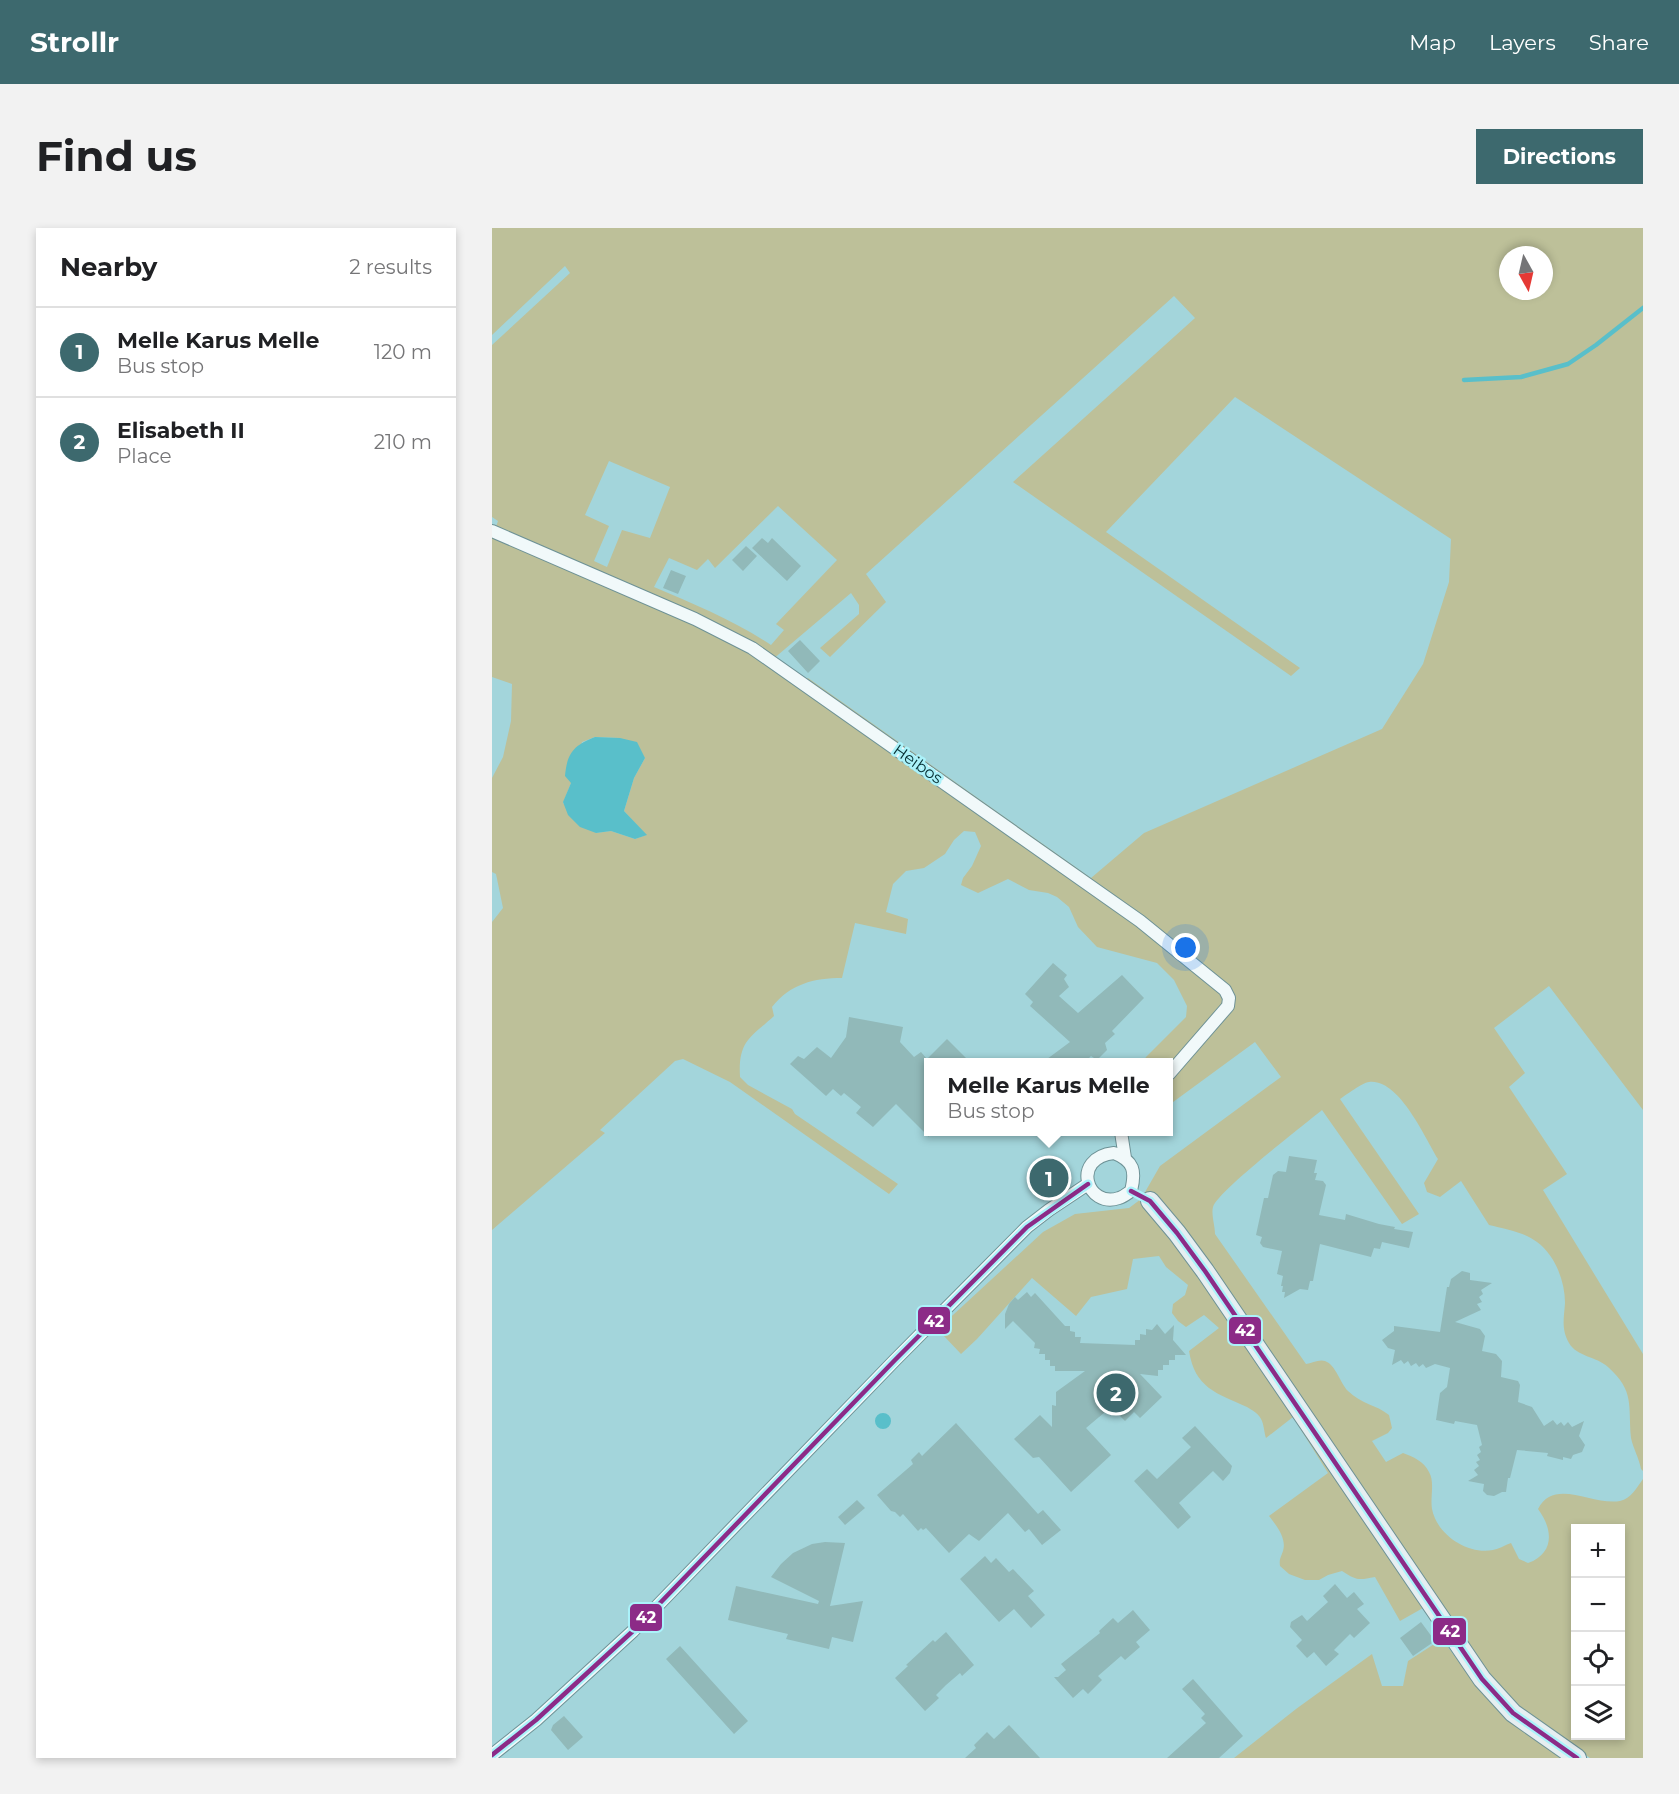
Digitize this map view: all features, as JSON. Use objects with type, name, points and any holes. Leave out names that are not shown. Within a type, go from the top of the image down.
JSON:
[{"type":"street","name":"Heibos","points":[[492,531],[695,619],[752,648],[1140,921],[1225,990],[1229,998],[1228,1006],[1173,1069]]},
{"type":"street","points":[[1122,1136],[1125,1158]]},
{"type":"street","points":[[1114,1153],[1125,1158],[1132,1167],[1134,1177],[1131,1191],[1118,1199],[1101,1198],[1093,1192],[1088,1184],[1087,1173],[1092,1162],[1102,1155],[1114,1153]]},
{"type":"street","points":[[492,1755],[536,1720],[633,1631],[1027,1227],[1088,1184]]},
{"type":"street","points":[[1131,1191],[1149,1201],[1205,1271],[1482,1679],[1514,1713],[1577,1758]]},
{"type":"green space","points":[[492,228],[1643,228],[1643,1110],[1549,986],[1494,1028],[1525,1073],[1509,1087],[1567,1174],[1543,1190],[1643,1354],[1643,1471],[1631,1438],[1630,1408],[1623,1384],[1603,1363],[1572,1348],[1566,1338],[1563,1286],[1554,1261],[1537,1242],[1514,1231],[1489,1225],[1461,1181],[1440,1197],[1427,1192],[1424,1183],[1438,1159],[1410,1111],[1391,1089],[1380,1083],[1369,1082],[1340,1099],[1419,1214],[1402,1224],[1322,1110],[1230,1187],[1218,1199],[1212,1213],[1215,1234],[1306,1364],[1320,1360],[1329,1363],[1345,1388],[1353,1395],[1389,1415],[1392,1428],[1388,1433],[1372,1441],[1386,1462],[1403,1453],[1424,1465],[1432,1480],[1432,1509],[1435,1518],[1440,1527],[1455,1541],[1483,1551],[1511,1543],[1519,1559],[1528,1563],[1543,1553],[1549,1540],[1547,1524],[1538,1509],[1545,1500],[1554,1495],[1564,1494],[1620,1501],[1631,1495],[1643,1479],[1643,1758],[1590,1758],[1524,1712],[1423,1608],[1400,1621],[1375,1577],[1358,1579],[1342,1571],[1319,1580],[1305,1580],[1289,1574],[1280,1566],[1283,1541],[1269,1516],[1328,1473],[1293,1417],[1266,1438],[1262,1421],[1257,1414],[1217,1393],[1202,1381],[1196,1373],[1189,1351],[1219,1328],[1204,1315],[1186,1327],[1178,1321],[1172,1313],[1173,1304],[1185,1295],[1188,1285],[1166,1267],[1159,1256],[1133,1259],[1127,1289],[1091,1297],[1076,1316],[1032,1278],[961,1354],[943,1335],[941,1326],[1043,1232],[1075,1214],[1129,1208],[1141,1199],[1160,1166],[1281,1077],[1255,1042],[1173,1102],[1173,1058],[1145,1058],[1186,1017],[1187,1006],[1174,980],[1157,963],[1097,947],[1078,927],[1069,907],[1057,897],[1029,890],[1008,879],[978,893],[961,885],[981,846],[975,832],[964,831],[954,840],[945,854],[924,868],[906,871],[893,884],[886,912],[908,919],[906,934],[855,923],[842,978],[822,979],[803,984],[779,999],[772,1007],[774,1016],[752,1035],[741,1055],[740,1077],[748,1085],[792,1109],[795,1114],[898,1184],[889,1194],[730,1082],[683,1059],[675,1061],[600,1130],[605,1133],[492,1230],[492,922],[503,908],[496,874],[492,872],[492,778],[503,757],[511,721],[512,684],[492,677],[492,538],[498,521],[492,517],[492,345],[570,273],[565,266],[492,335]],"holes":[[[1174,296],[1195,318],[1013,482],[1291,676],[1300,668],[1106,532],[1235,397],[1451,539],[1449,582],[1423,664],[1382,729],[1144,833],[1091,878],[808,678],[803,682],[772,660],[851,593],[859,605],[859,614],[820,648],[830,657],[886,602],[866,574]],[[609,461],[670,487],[650,538],[622,530],[607,567],[594,561],[609,526],[585,515]],[[778,506],[837,560],[776,624],[784,630],[771,645],[699,606],[654,587],[669,558],[697,570],[708,559],[715,568]],[[595,737],[620,738],[645,758],[634,778],[624,811],[646,835],[635,839],[611,831],[596,833],[563,803],[582,742]]]},
{"type":"green space","points":[[1442,1639],[1473,1681],[1563,1758],[1234,1758],[1296,1709],[1372,1654],[1382,1686],[1403,1686],[1408,1661]]},
{"type":"water","points":[[595,737],[620,738],[637,742],[645,758],[634,778],[624,811],[647,835],[635,839],[611,831],[596,833],[580,827],[568,815],[563,802],[571,783],[565,776],[568,761],[577,747]]},
{"type":"water","points":[[880,1413],[886,1413],[891,1421],[889,1427],[880,1429],[875,1424],[875,1418]]},
{"type":"building","points":[[762,538],[768,543],[772,538],[801,566],[787,581],[752,548]]},
{"type":"building","points":[[746,546],[757,556],[743,571],[732,560]]},
{"type":"building","points":[[671,570],[686,576],[678,594],[663,588]]},
{"type":"building","points":[[800,640],[820,661],[808,673],[788,651]]},
{"type":"building","points":[[1053,963],[1067,975],[1064,979],[1069,987],[1059,996],[1078,1013],[1122,975],[1144,998],[1112,1031],[1115,1034],[1105,1043],[1107,1050],[1099,1058],[1091,1056],[1089,1058],[1048,1058],[1070,1042],[1030,1006],[1033,1002],[1025,994]]},
{"type":"building","points":[[849,1017],[903,1027],[900,1042],[914,1057],[921,1052],[926,1058],[924,1058],[924,1132],[896,1104],[873,1127],[856,1113],[861,1107],[844,1093],[841,1096],[833,1089],[826,1096],[790,1064],[798,1056],[804,1059],[817,1047],[831,1058],[846,1037]]},
{"type":"building","points":[[947,1039],[966,1058],[928,1058]]},
{"type":"building","points":[[1289,1156],[1317,1160],[1315,1180],[1323,1181],[1326,1185],[1319,1215],[1345,1220],[1346,1214],[1395,1227],[1394,1229],[1413,1232],[1409,1248],[1382,1242],[1380,1249],[1374,1248],[1371,1257],[1320,1244],[1313,1281],[1310,1281],[1308,1290],[1300,1289],[1284,1298],[1285,1292],[1282,1292],[1283,1286],[1281,1286],[1283,1276],[1277,1274],[1282,1251],[1263,1247],[1260,1243],[1262,1237],[1256,1235],[1264,1198],[1268,1198],[1273,1175],[1278,1171],[1286,1172]]},
{"type":"building","points":[[1462,1271],[1470,1273],[1470,1280],[1492,1283],[1481,1290],[1483,1294],[1479,1297],[1482,1302],[1477,1304],[1481,1310],[1455,1322],[1480,1329],[1485,1336],[1482,1351],[1496,1354],[1502,1361],[1501,1377],[1518,1381],[1520,1385],[1518,1402],[1532,1407],[1544,1426],[1553,1420],[1557,1425],[1561,1422],[1564,1426],[1568,1422],[1572,1427],[1584,1421],[1579,1436],[1585,1445],[1582,1452],[1573,1455],[1571,1459],[1563,1457],[1563,1460],[1547,1456],[1548,1453],[1517,1450],[1506,1492],[1494,1496],[1487,1495],[1483,1491],[1484,1484],[1468,1481],[1478,1475],[1474,1470],[1479,1466],[1476,1462],[1480,1460],[1477,1455],[1481,1452],[1479,1447],[1482,1445],[1477,1425],[1436,1420],[1440,1393],[1447,1387],[1450,1368],[1435,1364],[1426,1368],[1423,1364],[1419,1367],[1416,1363],[1411,1366],[1408,1361],[1404,1364],[1401,1360],[1392,1365],[1395,1350],[1388,1348],[1382,1340],[1394,1331],[1394,1326],[1440,1332],[1447,1287],[1451,1279]]},
{"type":"building","points":[[1027,1292],[1031,1297],[1035,1293],[1065,1326],[1070,1326],[1070,1331],[1075,1332],[1075,1337],[1081,1337],[1080,1343],[1135,1345],[1135,1340],[1140,1340],[1140,1334],[1146,1335],[1146,1329],[1152,1330],[1157,1324],[1165,1334],[1174,1325],[1173,1340],[1186,1355],[1175,1355],[1175,1360],[1169,1360],[1169,1365],[1163,1365],[1163,1370],[1158,1370],[1158,1376],[1140,1374],[1162,1397],[1140,1418],[1134,1412],[1125,1421],[1111,1407],[1086,1428],[1111,1455],[1071,1492],[1039,1457],[1033,1458],[1014,1439],[1040,1415],[1052,1427],[1052,1405],[1056,1406],[1056,1392],[1085,1371],[1055,1371],[1055,1366],[1050,1366],[1050,1360],[1045,1360],[1045,1354],[1039,1354],[1040,1349],[1034,1348],[1035,1343],[1013,1321],[1005,1329],[1005,1314],[1009,1304],[1015,1297],[1018,1300]]},
{"type":"building","points":[[956,1423],[1038,1514],[1043,1510],[1061,1530],[1042,1545],[1029,1529],[1025,1532],[1008,1513],[979,1541],[969,1534],[949,1553],[926,1528],[918,1531],[903,1514],[900,1517],[891,1511],[877,1495],[913,1464],[911,1460],[919,1452],[922,1456]]},
{"type":"building","points":[[1195,1426],[1232,1466],[1230,1473],[1223,1481],[1213,1471],[1179,1503],[1191,1517],[1178,1529],[1134,1481],[1147,1469],[1157,1479],[1191,1447],[1182,1438]]},
{"type":"building","points":[[857,1500],[865,1508],[845,1525],[838,1517]]},
{"type":"building","points":[[845,1543],[830,1606],[863,1601],[853,1642],[832,1637],[829,1649],[786,1639],[788,1634],[728,1620],[736,1586],[818,1604],[819,1601],[771,1577],[793,1553],[812,1544]]},
{"type":"building","points":[[985,1556],[991,1563],[996,1558],[1009,1572],[1013,1569],[1034,1591],[1028,1596],[1045,1615],[1031,1628],[1014,1609],[999,1622],[960,1579]]},
{"type":"building","points":[[1335,1584],[1347,1598],[1354,1592],[1364,1604],[1357,1609],[1370,1623],[1354,1638],[1350,1634],[1334,1650],[1339,1654],[1326,1666],[1314,1652],[1307,1658],[1296,1646],[1302,1640],[1290,1627],[1291,1622],[1302,1615],[1307,1621],[1328,1602],[1323,1596]]},
{"type":"building","points":[[1133,1610],[1150,1630],[1136,1642],[1140,1647],[1125,1660],[1121,1656],[1098,1676],[1102,1680],[1088,1694],[1083,1689],[1073,1698],[1054,1677],[1058,1677],[1066,1670],[1061,1664],[1100,1633],[1099,1631],[1113,1618],[1118,1623]]},
{"type":"building","points":[[1421,1622],[1435,1641],[1413,1656],[1400,1638]]},
{"type":"building","points":[[946,1632],[974,1665],[962,1676],[960,1673],[946,1685],[936,1695],[939,1698],[925,1711],[895,1678],[933,1640],[935,1642]]},
{"type":"building","points":[[680,1646],[748,1721],[734,1734],[666,1659]]},
{"type":"building","points":[[1193,1679],[1243,1736],[1219,1758],[1167,1758],[1206,1723],[1201,1718],[1205,1714],[1182,1689]]},
{"type":"building","points":[[564,1716],[583,1737],[568,1750],[551,1730],[553,1725]]},
{"type":"building","points":[[1009,1725],[1040,1758],[965,1758],[976,1748],[974,1745],[987,1732],[994,1739]]},
{"type":"waterway","points":[[1464,380],[1521,377],[1568,364],[1643,308]]},
{"type":"transit line","name":"42","points":[[492,1755],[536,1720],[633,1631],[1027,1227],[1088,1184]]},
{"type":"transit line","name":"42","points":[[1131,1191],[1150,1201],[1205,1271],[1482,1679],[1513,1713],[1577,1758]]},
{"type":"place","name":"Melle Karus Melle","points":[[1049,1178]]},
{"type":"place","name":"Elisabeth II","points":[[1116,1393]]}]
